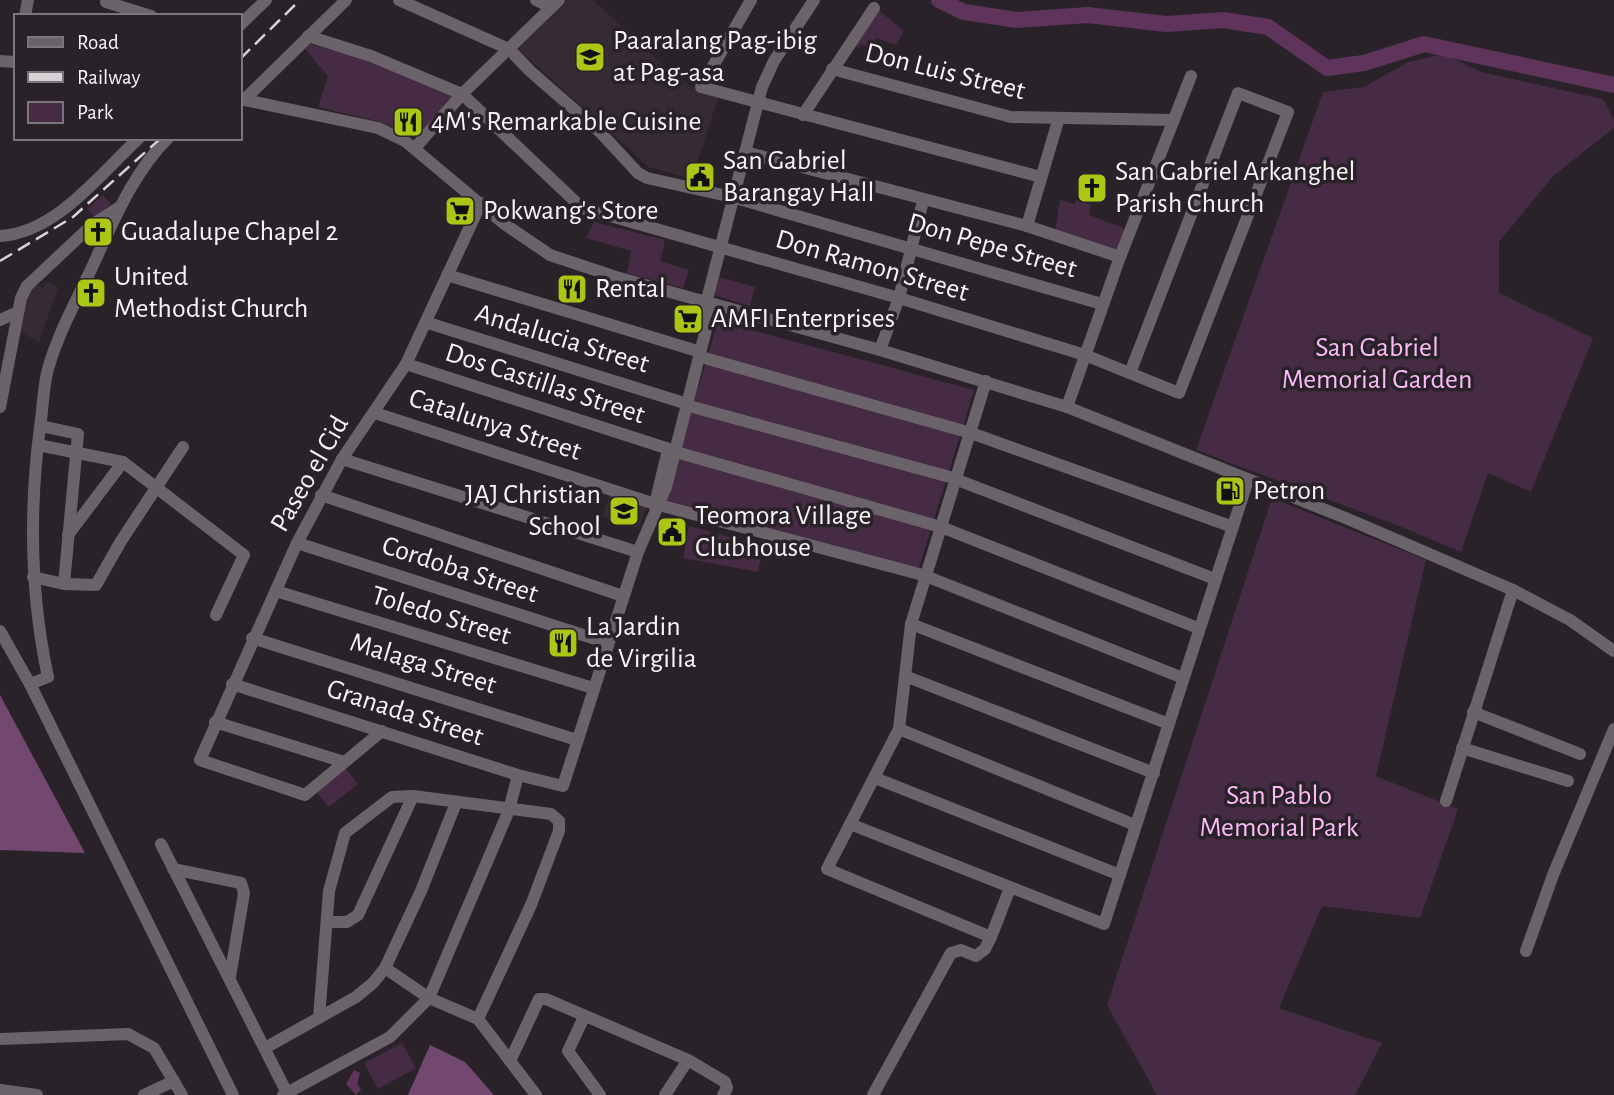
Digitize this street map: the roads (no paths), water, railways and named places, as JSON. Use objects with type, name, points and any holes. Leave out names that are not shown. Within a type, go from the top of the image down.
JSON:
[{"type":"street","points":[[242,23],[267,0]]},
{"type":"street","points":[[242,99],[346,0]]},
{"type":"street","points":[[399,0],[509,49]]},
{"type":"street","points":[[536,0],[555,3]]},
{"type":"street","points":[[751,0],[701,87],[1041,177]]},
{"type":"street","points":[[578,740],[622,596],[656,507],[685,404],[732,197],[759,103],[771,67],[814,0]]},
{"type":"street","points":[[106,2],[144,14]]},
{"type":"street","points":[[415,148],[462,94],[555,3]]},
{"type":"street","points":[[803,115],[874,8]]},
{"type":"street","points":[[308,36],[371,56],[462,94]]},
{"type":"street","name":"Don Pepe Street","points":[[509,49],[530,71],[600,132],[638,173],[647,178],[732,197],[1102,304]]},
{"type":"street","name":"Don Luis Street","points":[[832,69],[925,92],[1002,116],[1058,121],[1172,120]]},
{"type":"street","points":[[1067,407],[1102,304],[1191,76]]},
{"type":"street","name":"Don Ramon Street","points":[[462,94],[582,208],[898,298],[1085,355],[1179,393],[1288,112],[1238,93],[1130,373]]},
{"type":"street","points":[[242,99],[378,128],[415,148],[524,240],[550,255],[709,304],[880,350],[1067,407],[1348,519],[1513,590],[1570,621],[1614,650]]},
{"type":"street","points":[[1027,226],[1058,121]]},
{"type":"street","points":[[0,236],[17,235],[60,212],[137,140]]},
{"type":"street","points":[[30,684],[48,677],[33,576],[31,531],[47,372],[62,327],[118,208],[152,154],[166,140]]},
{"type":"street","points":[[745,152],[923,201],[1027,226],[1120,257]]},
{"type":"street","points":[[880,350],[898,298],[923,201]]},
{"type":"street","name":"Paseo el Cid","points":[[344,762],[305,795],[200,760],[252,638],[321,495],[406,364],[428,323],[481,203]]},
{"type":"street","points":[[0,407],[18,312],[27,286],[93,224],[118,208]]},
{"type":"street","points":[[447,275],[697,354],[967,432],[1233,527]]},
{"type":"street","points":[[0,320],[18,312]]},
{"type":"street","name":"Andalucia Street","points":[[428,323],[685,404],[952,478],[1214,579]]},
{"type":"street","name":"Dos Castillas Street","points":[[406,364],[538,409],[672,450],[938,526],[1198,628]]},
{"type":"street","points":[[986,381],[952,478],[923,575],[911,624],[899,729],[827,869],[990,937]]},
{"type":"street","name":"Catalunya Street","points":[[375,413],[656,507],[923,575],[1184,678]]},
{"type":"street","points":[[41,426],[78,434],[64,584]]},
{"type":"street","points":[[38,445],[123,462],[244,555],[216,615]]},
{"type":"street","points":[[33,576],[64,584],[96,585],[183,447]]},
{"type":"street","points":[[342,459],[638,552]]},
{"type":"street","points":[[68,535],[123,462]]},
{"type":"street","points":[[850,824],[1104,925],[1248,480]]},
{"type":"street","points":[[321,495],[622,596]]},
{"type":"street","name":"Cordoba Street","points":[[297,543],[608,643]]},
{"type":"street","points":[[1446,801],[1513,590]]},
{"type":"street","name":"Toledo Street","points":[[276,591],[593,688]]},
{"type":"street","points":[[911,624],[1168,724]]},
{"type":"street","points":[[0,631],[30,684],[233,1095]]},
{"type":"street","name":"Malaga Street","points":[[252,638],[578,740]]},
{"type":"street","points":[[905,676],[1154,773]]},
{"type":"street","name":"Granada Street","points":[[232,684],[518,775],[563,786],[578,740]]},
{"type":"street","points":[[1473,712],[1580,754]]},
{"type":"street","points":[[215,722],[344,762],[382,731]]},
{"type":"street","points":[[899,729],[1135,825]]},
{"type":"street","points":[[1526,951],[1553,875],[1614,729]]},
{"type":"street","points":[[1462,748],[1568,781]]},
{"type":"street","points":[[161,844],[230,977],[286,1094],[390,1037],[429,998],[509,810],[518,775]]},
{"type":"street","points":[[875,778],[1120,875]]},
{"type":"street","points":[[319,1018],[329,922],[329,891],[345,834],[392,797],[413,796],[551,814],[559,821],[559,831],[531,905],[478,1018]]},
{"type":"street","points":[[329,922],[347,922],[358,915],[413,796]]},
{"type":"street","points":[[265,1048],[356,997],[385,968],[456,803]]},
{"type":"street","points":[[173,869],[241,883],[244,893],[230,977]]},
{"type":"street","points":[[873,1095],[951,953],[961,950],[976,956],[985,949],[1010,888]]},
{"type":"street","points":[[385,968],[429,998],[478,1018],[536,1095]]},
{"type":"street","points":[[510,1061],[539,999],[546,999],[688,1060],[725,1082],[727,1088],[723,1095]]},
{"type":"street","points":[[584,1017],[568,1051],[600,1095]]},
{"type":"street","points":[[0,1039],[128,1034],[155,1048],[182,1095]]},
{"type":"street","points":[[665,1095],[688,1060]]},
{"type":"street","points":[[144,1095],[174,1081]]},
{"type":"street","points":[[0,1090],[37,1095]]},
{"type":"waterway","points":[[939,0],[964,12],[1017,20],[1088,15],[1166,24],[1223,20],[1268,27],[1327,68],[1364,63],[1424,44],[1614,85]]},
{"type":"railway","points":[[242,57],[300,0]]},
{"type":"railway","points":[[0,261],[73,217],[159,140]]},
{"type":"place","name":"Paaralang Pag-ibig at Pag-asa","points":[[590,57]]},
{"type":"place","name":"4M's Remarkable Cuisine","points":[[408,122]]},
{"type":"place","name":"San Gabriel Barangay Hall","points":[[700,177]]},
{"type":"place","name":"San Gabriel Arkanghel Parish Church","points":[[1092,188]]},
{"type":"place","name":"Pokwang's Store","points":[[460,211]]},
{"type":"place","name":"Guadalupe Chapel 2","points":[[98,232]]},
{"type":"place","name":"Rental","points":[[572,289]]},
{"type":"place","name":"United Methodist Church","points":[[91,293]]},
{"type":"place","name":"AMFI Enterprises","points":[[688,319]]},
{"type":"place","name":"Petron","points":[[1230,491]]},
{"type":"place","name":"JAJ Christian School","points":[[624,511]]},
{"type":"place","name":"Teomora Village Clubhouse","points":[[672,532]]},
{"type":"place","name":"La Jardin de Virgilia","points":[[563,643]]},
{"type":"park label","name":"San Gabriel Memorial Garden","points":[[1377,364]]},
{"type":"park label","name":"San Pablo Memorial Park","points":[[1279,812]]}]
